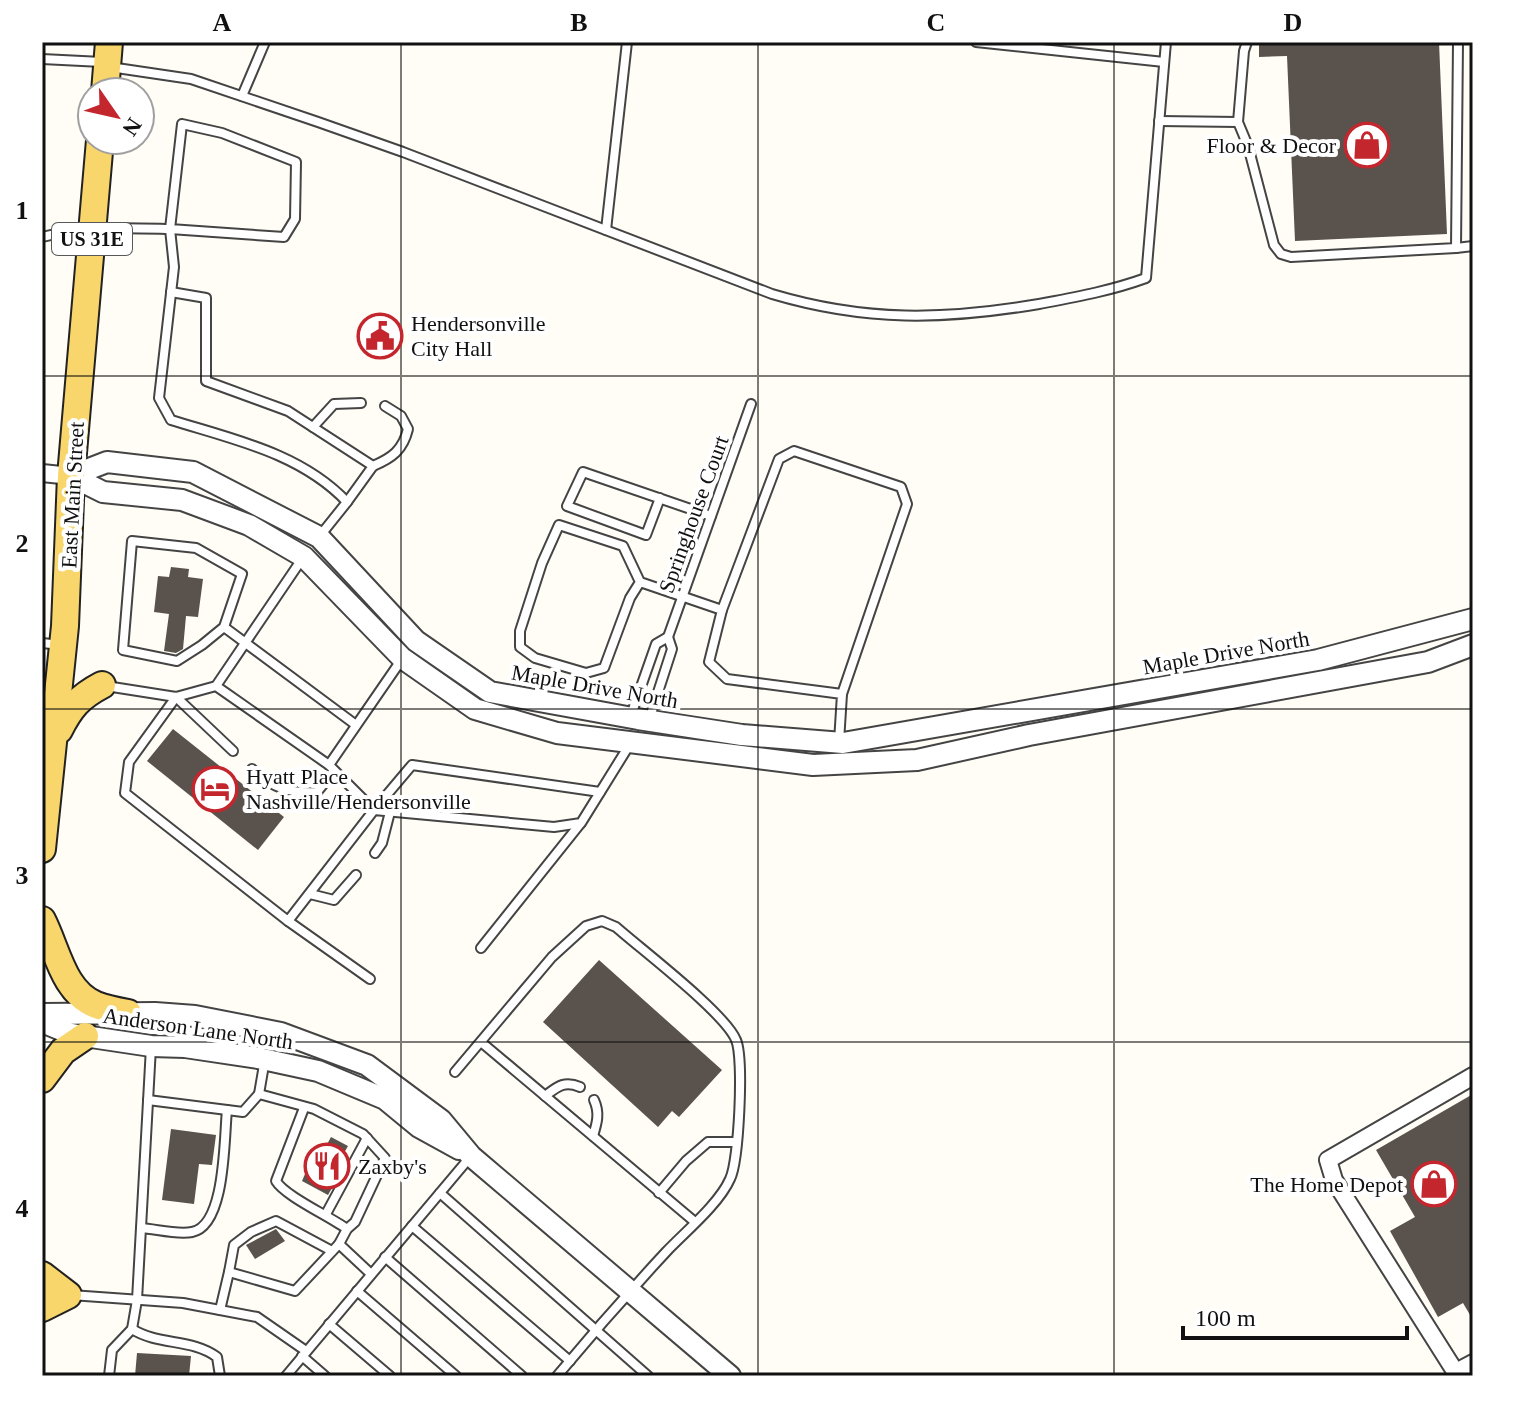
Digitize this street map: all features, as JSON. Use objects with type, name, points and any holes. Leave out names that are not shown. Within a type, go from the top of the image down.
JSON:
[{"type":"main road","name":"East Main Street","points":[[43,836],[52,644],[71,476],[99,156]]},
{"type":"main road","points":[[47,743],[71,706],[102,685],[82,672],[52,644]]},
{"type":"main road","points":[[42,920],[71,984],[80,995],[95,1004],[128,1013]]},
{"type":"main road","points":[[42,1079],[63,1051],[85,1036]]},
{"type":"main road","points":[[42,1275],[68,1295],[42,1308]]},
{"type":"street","name":"Maple Drive North","points":[[71,476],[107,462],[193,472],[319,537],[416,641],[490,692],[742,735],[841,743],[1319,670],[1428,662],[1473,645]]},
{"type":"street","points":[[42,473],[71,476]]},
{"type":"street","name":"Maple Drive North","points":[[71,476],[103,492],[182,500],[249,525],[304,557],[402,658],[475,709],[557,733],[813,765],[917,760],[1319,670],[1473,619]]},
{"type":"street","points":[[304,557],[319,537]]},
{"type":"street","points":[[402,658],[416,641]]},
{"type":"street","points":[[1024,713],[1029,735]]},
{"type":"street","points":[[631,743],[639,719]]},
{"type":"street","points":[[841,743],[842,765]]},
{"type":"street","name":"Anderson Lane North","points":[[42,1014],[195,1016],[281,1033],[367,1065],[441,1120],[471,1156],[730,1376]]},
{"type":"street","name":"Anderson Lane North","points":[[42,1022],[71,1034],[151,1046],[185,1047],[318,1071],[385,1099],[419,1127],[471,1156]]},
{"type":"street","points":[[1473,1076],[1328,1160],[1334,1180],[1457,1374],[1473,1363]]},
{"type":"lane","points":[[242,96],[265,42]]},
{"type":"lane","points":[[606,230],[627,42]]},
{"type":"lane","points":[[976,42],[1164,62]]},
{"type":"lane","points":[[42,59],[191,79],[403,152],[772,294],[812,306],[915,318],[980,314],[1109,291],[1146,278],[1166,42]]},
{"type":"lane","points":[[1247,42],[1238,122],[1248,146],[1274,245],[1281,254],[1291,257],[1473,246]]},
{"type":"lane","points":[[1456,248],[1458,42]]},
{"type":"lane","points":[[1159,121],[1238,122]]},
{"type":"lane","points":[[42,237],[93,227],[170,229],[284,237],[295,219],[296,162],[222,133],[182,124],[170,229],[174,267],[159,398],[171,420],[278,453],[334,488],[347,502]]},
{"type":"lane","points":[[171,292],[206,298],[206,381],[288,411],[373,466]]},
{"type":"lane","points":[[313,427],[334,404],[361,403]]},
{"type":"lane","name":"Springhouse Court","points":[[668,637],[751,404]]},
{"type":"lane","points":[[319,537],[373,466],[393,458],[405,442],[408,429],[401,416],[385,406]]},
{"type":"lane","points":[[841,743],[842,694],[907,504],[901,487],[794,451],[779,459],[722,610],[709,662],[727,679],[842,694]]},
{"type":"lane","points":[[660,498],[646,535],[567,506],[583,472],[660,498],[711,516]]},
{"type":"lane","points":[[640,582],[630,598],[604,668],[586,673],[535,658],[520,647],[520,631],[542,563],[559,525],[623,546],[640,582],[722,610]]},
{"type":"lane","points":[[132,541],[196,548],[242,574],[224,627],[177,661],[123,650],[132,541]]},
{"type":"lane","points":[[102,685],[176,697],[216,686],[304,557]]},
{"type":"lane","points":[[224,627],[356,725]]},
{"type":"lane","points":[[668,637],[672,649],[639,719],[656,644],[668,637]]},
{"type":"lane","points":[[252,769],[264,780],[294,794],[317,792],[356,725],[402,658]]},
{"type":"lane","points":[[216,686],[332,768],[374,810],[554,827],[581,823]]},
{"type":"lane","points":[[176,697],[233,751]]},
{"type":"lane","points":[[176,697],[129,762],[125,793],[288,921],[370,979]]},
{"type":"lane","points":[[481,948],[581,823],[631,743]]},
{"type":"lane","points":[[288,921],[412,765],[600,792]]},
{"type":"lane","points":[[375,853],[382,843],[390,812]]},
{"type":"lane","points":[[310,894],[334,900],[356,875]]},
{"type":"lane","points":[[455,1072],[552,957],[586,926],[602,921],[616,927],[722,1020],[737,1040],[740,1061],[737,1142],[731,1179],[557,1376]]},
{"type":"lane","points":[[481,1042],[695,1222]]},
{"type":"lane","points":[[109,1376],[112,1350],[132,1329],[137,1300],[151,1046]]},
{"type":"lane","points":[[148,1100],[243,1112],[259,1094],[265,1059]]},
{"type":"lane","points":[[545,1096],[559,1085],[570,1083],[580,1087]]},
{"type":"lane","points":[[229,1272],[295,1291],[355,1222],[385,1158],[367,1138],[314,1109],[259,1094]]},
{"type":"lane","points":[[593,1136],[598,1120],[594,1100]]},
{"type":"lane","points":[[304,1108],[276,1181],[287,1193],[347,1229]]},
{"type":"lane","points":[[141,1228],[192,1232],[202,1228],[219,1196],[227,1110]]},
{"type":"lane","points":[[326,1214],[367,1138]]},
{"type":"lane","points":[[659,1193],[686,1161],[708,1142],[737,1142]]},
{"type":"lane","points":[[286,1376],[471,1156]]},
{"type":"lane","points":[[440,1193],[648,1376]]},
{"type":"lane","points":[[220,1310],[234,1245],[251,1232],[276,1221],[335,1248],[371,1274]]},
{"type":"lane","points":[[412,1226],[570,1361]]},
{"type":"lane","points":[[385,1257],[522,1376]]},
{"type":"lane","points":[[357,1291],[456,1376]]},
{"type":"lane","points":[[68,1295],[183,1303],[257,1317],[304,1353],[325,1376]]},
{"type":"lane","points":[[329,1324],[390,1376]]},
{"type":"lane","points":[[132,1329],[146,1338],[187,1343],[205,1349],[217,1357],[220,1376]]},
{"type":"building","name":"Floor & Decor","points":[[1259,42],[1439,42],[1447,234],[1295,241],[1287,56],[1259,57]]},
{"type":"building","points":[[171,567],[189,569],[188,577],[203,579],[198,617],[186,616],[183,649],[176,653],[164,651],[169,614],[154,612],[158,576],[169,577]]},
{"type":"building","name":"Hyatt Place Nashville/Hendersonville","points":[[173,729],[284,817],[258,850],[147,761]]},
{"type":"building","points":[[599,960],[722,1070],[679,1117],[672,1111],[658,1127],[543,1022]]},
{"type":"building","name":"The Home Depot","points":[[1473,1094],[1473,1320],[1463,1303],[1438,1317],[1390,1231],[1415,1217],[1376,1150]]},
{"type":"building","points":[[171,1129],[216,1135],[212,1165],[199,1164],[194,1204],[162,1200]]},
{"type":"building","name":"Zaxby's","points":[[331,1137],[348,1146],[340,1160],[346,1163],[328,1195],[302,1181],[314,1153],[317,1154],[320,1148],[324,1150]]},
{"type":"building","points":[[276,1229],[285,1241],[255,1259],[246,1245]]},
{"type":"building","points":[[137,1353],[191,1356],[189,1376],[135,1376]]},
{"type":"place","name":"Floor & Decor","points":[[1367,145]]},
{"type":"place","name":"Hendersonville City Hall","points":[[380,336]]},
{"type":"place","name":"Hyatt Place Nashville/Hendersonville","points":[[215,789]]},
{"type":"place","name":"Zaxby's","points":[[327,1166]]},
{"type":"place","name":"The Home Depot","points":[[1434,1184]]}]
